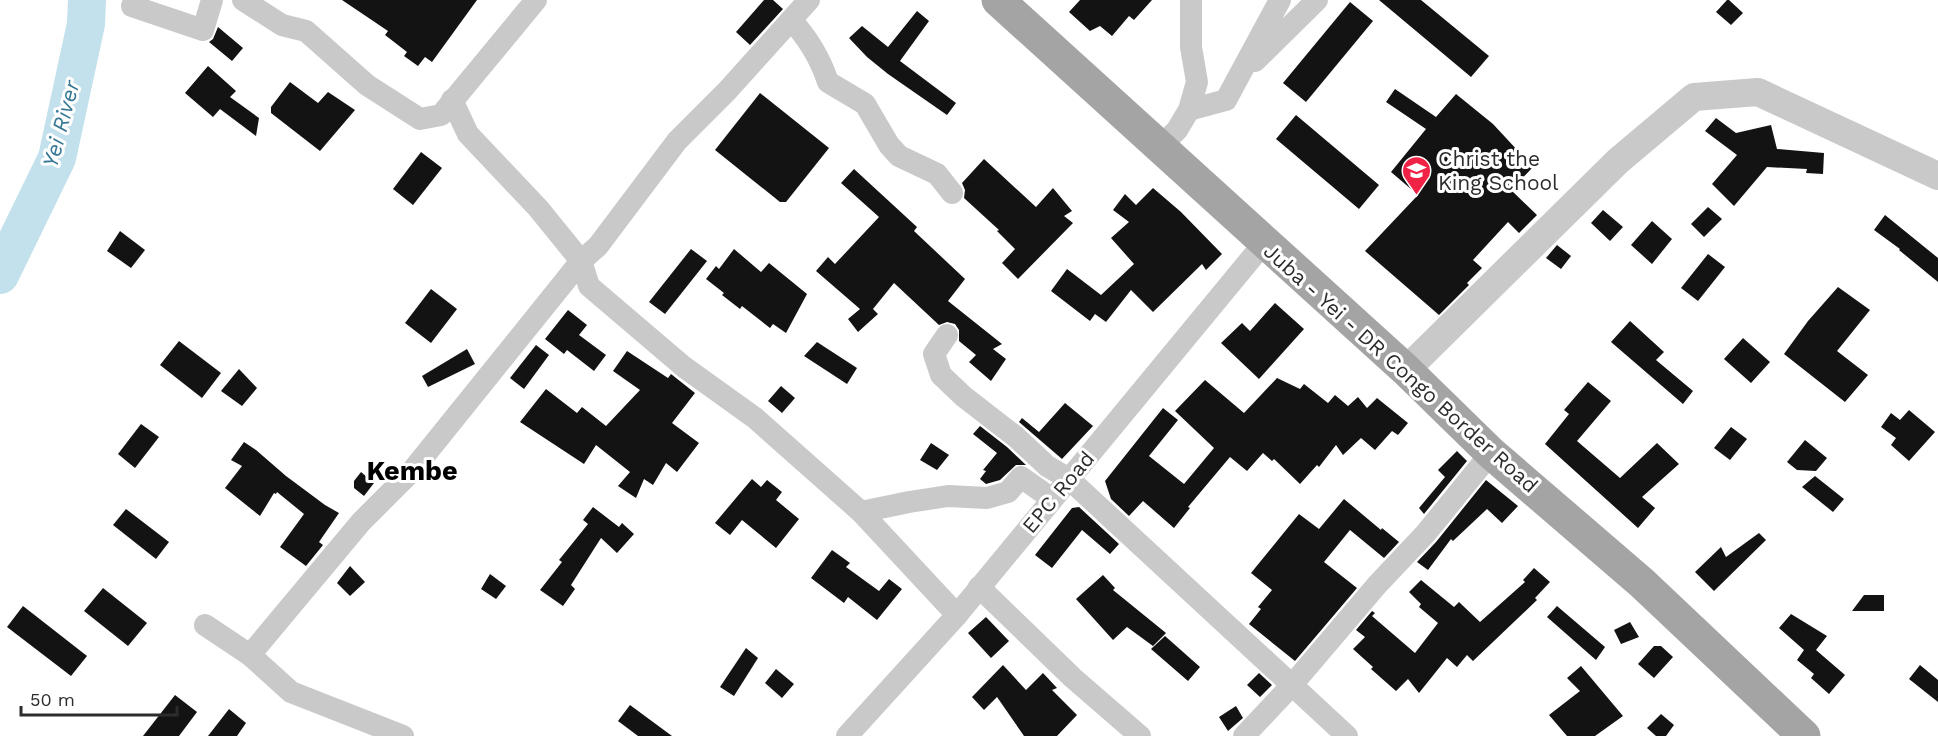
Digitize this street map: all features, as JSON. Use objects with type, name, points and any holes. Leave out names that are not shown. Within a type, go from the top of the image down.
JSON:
[{"type":"main road","name":"Juba - Yei - DR Congo Border Road","points":[[998,0],[1406,370],[1491,453],[1642,584],[1804,736]]},
{"type":"street","points":[[132,6],[203,30],[212,0]]},
{"type":"street","points":[[243,0],[282,25],[306,31],[367,85],[420,119],[441,115],[536,0]]},
{"type":"street","points":[[250,655],[361,522],[412,471],[581,261],[598,246],[677,141],[728,91],[809,0]]},
{"type":"street","points":[[1159,148],[1177,130],[1189,110],[1197,82],[1191,47],[1191,0]]},
{"type":"street","points":[[1189,110],[1226,100],[1280,0]]},
{"type":"street","points":[[1239,77],[1317,0]]},
{"type":"street","points":[[791,20],[804,34],[820,61],[828,82],[865,104],[889,145],[899,156],[937,174],[952,193]]},
{"type":"street","points":[[1406,370],[1618,161],[1694,98],[1758,92],[1938,176]]},
{"type":"street","points":[[452,100],[468,134],[538,208],[581,261],[589,286],[684,368],[755,418],[861,513],[957,615]]},
{"type":"street","name":"EPC Road","points":[[847,736],[957,615],[1264,243]]},
{"type":"street","points":[[947,334],[934,354],[941,375],[963,396],[1016,437],[1047,466],[1069,479],[1347,736]]},
{"type":"street","points":[[1244,736],[1426,533],[1491,453]]},
{"type":"street","points":[[861,513],[948,496],[987,498],[1008,492],[1021,477],[1052,499]]},
{"type":"street","points":[[979,587],[1073,678],[1140,736]]},
{"type":"street","points":[[205,625],[250,655],[291,692],[403,736]]},
{"type":"building","points":[[342,0],[477,0],[432,62],[425,57],[418,66],[404,56],[407,52],[385,35],[388,31]]},
{"type":"building","points":[[764,0],[773,0],[783,9],[750,45],[736,32]]},
{"type":"building","points":[[1080,0],[1152,0],[1134,20],[1129,16],[1112,36],[1100,26],[1090,31],[1069,12]]},
{"type":"building","points":[[1379,0],[1421,0],[1489,56],[1471,77]]},
{"type":"building","points":[[1727,0],[1743,13],[1731,25],[1716,12]]},
{"type":"building","points":[[1350,2],[1373,21],[1306,102],[1283,83]]},
{"type":"building","points":[[917,11],[929,21],[900,61],[956,103],[947,115],[888,74],[849,38],[862,26],[888,47]]},
{"type":"building","points":[[218,27],[243,48],[232,61],[209,42],[213,39]]},
{"type":"building","points":[[208,66],[236,91],[230,97],[259,118],[256,136],[220,109],[213,117],[185,93]]},
{"type":"building","points":[[290,82],[318,103],[328,92],[355,110],[320,151],[271,113],[271,107]]},
{"type":"building","points":[[1395,89],[1436,117],[1456,94],[1493,124],[1533,167],[1511,190],[1537,215],[1519,233],[1508,222],[1473,260],[1482,268],[1467,283],[1469,285],[1439,315],[1365,251],[1418,195],[1391,172],[1426,129],[1386,102]]},
{"type":"building","points":[[760,93],[829,148],[786,202],[780,202],[715,150]]},
{"type":"building","points":[[1296,115],[1379,185],[1359,209],[1276,139]]},
{"type":"building","points":[[1716,118],[1736,133],[1771,125],[1777,149],[1824,153],[1823,174],[1806,173],[1807,169],[1767,167],[1734,206],[1712,184],[1737,155],[1705,131]]},
{"type":"building","points":[[421,152],[442,168],[413,205],[393,189]]},
{"type":"building","points":[[984,159],[1036,207],[1053,188],[1072,211],[1064,216],[1073,223],[1018,279],[1002,263],[1015,249],[997,231],[999,230],[964,198],[965,190],[962,183]]},
{"type":"building","points":[[854,169],[917,227],[914,231],[965,279],[948,301],[1002,344],[993,349],[1006,359],[991,381],[969,362],[976,355],[959,341],[959,330],[955,324],[947,322],[939,325],[894,283],[873,309],[878,314],[858,332],[848,319],[860,309],[816,271],[828,257],[835,264],[879,217],[841,183]]},
{"type":"building","points":[[1153,188],[1181,212],[1222,254],[1206,270],[1202,264],[1153,312],[1131,290],[1106,322],[1095,314],[1090,321],[1051,291],[1067,269],[1101,295],[1134,264],[1111,238],[1129,222],[1113,210],[1125,194],[1136,205]]},
{"type":"building","points":[[1708,207],[1722,219],[1704,237],[1691,224]]},
{"type":"building","points":[[1603,210],[1623,227],[1610,241],[1591,223]]},
{"type":"building","points":[[1885,215],[1938,258],[1938,282],[1874,230]]},
{"type":"building","points":[[1652,221],[1672,239],[1652,264],[1631,245]]},
{"type":"building","points":[[120,231],[145,250],[131,268],[107,251]]},
{"type":"building","points":[[1557,245],[1571,256],[1561,269],[1546,258]]},
{"type":"building","points":[[691,249],[707,261],[665,314],[649,302]]},
{"type":"building","points":[[734,249],[761,272],[769,263],[807,294],[786,333],[773,324],[770,328],[742,306],[740,309],[706,279],[716,266],[719,269]]},
{"type":"building","points":[[1708,254],[1725,267],[1698,301],[1681,288]]},
{"type":"building","points":[[1838,287],[1870,310],[1837,351],[1868,375],[1845,402],[1784,354],[1808,321]]},
{"type":"building","points":[[431,289],[457,309],[431,343],[405,323]]},
{"type":"building","points":[[1275,303],[1304,329],[1259,379],[1221,343],[1242,323],[1250,331]]},
{"type":"building","points":[[568,310],[587,325],[579,335],[606,355],[594,371],[567,350],[564,354],[545,339]]},
{"type":"building","points":[[1630,321],[1664,352],[1656,360],[1693,391],[1683,404],[1611,342]]},
{"type":"building","points":[[1743,338],[1770,362],[1751,383],[1724,359]]},
{"type":"building","points":[[179,341],[221,373],[202,398],[160,365]]},
{"type":"building","points":[[817,342],[857,368],[847,384],[804,356]]},
{"type":"building","points":[[536,345],[549,355],[524,389],[510,378]]},
{"type":"building","points":[[467,349],[475,364],[428,387],[422,376]]},
{"type":"building","points":[[627,351],[668,378],[671,374],[695,393],[672,423],[699,443],[677,472],[666,463],[653,485],[644,479],[636,498],[618,486],[630,472],[596,445],[584,464],[520,422],[546,389],[577,413],[582,407],[606,426],[640,390],[613,371]]},
{"type":"building","points":[[239,369],[257,388],[242,406],[221,391]]},
{"type":"building","points":[[1277,378],[1300,389],[1304,384],[1328,403],[1335,395],[1348,406],[1358,397],[1367,408],[1377,398],[1408,423],[1398,435],[1392,431],[1375,450],[1361,438],[1343,455],[1336,445],[1319,467],[1317,465],[1300,484],[1274,459],[1272,461],[1263,453],[1247,471],[1230,457],[1188,507],[1190,508],[1174,528],[1143,501],[1129,516],[1111,499],[1105,481],[1163,408],[1178,420],[1149,456],[1184,484],[1214,448],[1175,411],[1205,380],[1244,413]]},
{"type":"building","points":[[1588,382],[1611,401],[1577,441],[1620,478],[1657,443],[1679,464],[1642,497],[1655,508],[1638,528],[1545,444],[1569,414],[1564,410]]},
{"type":"building","points":[[781,386],[795,398],[782,413],[768,401]]},
{"type":"building","points":[[1065,403],[1093,426],[1062,459],[1019,422],[1022,418],[1039,432]]},
{"type":"building","points":[[1909,410],[1935,432],[1909,461],[1891,445],[1896,438],[1881,427],[1891,413],[1900,420]]},
{"type":"building","points":[[141,424],[159,437],[135,468],[118,454]]},
{"type":"building","points":[[980,426],[1026,465],[1016,465],[1000,480],[986,484],[980,479],[986,471],[983,470],[997,453],[973,434]]},
{"type":"building","points":[[1731,427],[1747,439],[1730,460],[1714,448]]},
{"type":"building","points":[[1805,440],[1827,458],[1816,471],[1797,470],[1787,462]]},
{"type":"building","points":[[244,442],[286,476],[339,513],[319,542],[323,545],[306,566],[280,547],[304,514],[277,492],[274,493],[260,516],[225,488],[242,466],[231,460]]},
{"type":"building","points":[[931,443],[949,455],[937,470],[920,460]]},
{"type":"building","points":[[1457,451],[1467,461],[1424,514],[1419,508],[1445,477],[1438,470]]},
{"type":"building","points":[[361,472],[374,483],[364,496],[354,488],[354,481]]},
{"type":"building","points":[[1815,476],[1844,499],[1833,512],[1802,487]]},
{"type":"building","points":[[752,479],[761,487],[767,480],[782,492],[776,500],[799,519],[776,548],[742,520],[730,535],[715,523]]},
{"type":"building","points":[[1486,480],[1518,506],[1502,523],[1487,509],[1453,541],[1451,539],[1428,570],[1417,562],[1436,542]]},
{"type":"building","points":[[1344,499],[1399,542],[1384,558],[1350,530],[1324,562],[1357,588],[1295,661],[1249,624],[1261,609],[1258,607],[1272,590],[1251,573],[1299,514],[1319,529]]},
{"type":"building","points":[[593,507],[619,527],[622,523],[634,534],[617,553],[601,538],[571,585],[575,589],[563,606],[540,590],[562,562],[559,560],[588,524],[583,520]]},
{"type":"building","points":[[1079,507],[1119,544],[1110,554],[1082,530],[1052,568],[1035,555],[1072,508]]},
{"type":"building","points":[[126,509],[169,542],[156,559],[113,525]]},
{"type":"building","points":[[1759,533],[1766,540],[1714,591],[1695,572],[1721,547],[1726,557]]},
{"type":"building","points":[[832,550],[850,563],[846,567],[879,591],[889,579],[902,589],[877,620],[848,597],[844,603],[811,578]]},
{"type":"building","points":[[350,566],[365,582],[350,596],[337,583]]},
{"type":"building","points":[[1534,568],[1550,582],[1535,598],[1537,600],[1473,661],[1467,655],[1457,667],[1447,658],[1419,693],[1408,679],[1396,691],[1353,649],[1365,637],[1356,630],[1372,611],[1375,613],[1372,616],[1415,653],[1438,623],[1419,607],[1421,604],[1409,592],[1421,580],[1454,607],[1459,602],[1480,622],[1525,582],[1523,580]]},
{"type":"building","points":[[490,574],[506,586],[496,599],[481,589]]},
{"type":"building","points":[[1103,575],[1115,588],[1113,590],[1166,633],[1153,646],[1127,627],[1113,640],[1076,599]]},
{"type":"building","points":[[103,588],[147,623],[128,646],[84,611]]},
{"type":"building","points":[[1864,595],[1884,595],[1884,611],[1852,611]]},
{"type":"building","points":[[23,606],[87,656],[71,676],[7,627]]},
{"type":"building","points":[[1557,606],[1605,647],[1596,660],[1547,617]]},
{"type":"building","points":[[1791,614],[1827,636],[1816,650],[1845,675],[1829,694],[1811,678],[1814,674],[1797,660],[1804,650],[1779,628]]},
{"type":"building","points":[[986,617],[1009,641],[991,658],[968,633]]},
{"type":"building","points":[[1630,622],[1639,637],[1621,644],[1614,630]]},
{"type":"building","points":[[1165,636],[1200,667],[1188,681],[1151,649]]},
{"type":"building","points":[[1654,646],[1661,646],[1673,657],[1654,678],[1638,664]]},
{"type":"building","points":[[746,648],[758,658],[734,696],[720,687]]},
{"type":"building","points":[[1003,665],[1026,690],[1043,673],[1057,688],[1052,690],[1077,715],[1057,736],[1024,736],[997,697],[984,710],[972,697]]},
{"type":"building","points":[[1920,665],[1938,680],[1938,702],[1909,679]]},
{"type":"building","points":[[1581,666],[1623,716],[1595,736],[1567,736],[1549,715],[1580,691],[1567,678]]},
{"type":"building","points":[[776,669],[794,684],[782,698],[765,683]]},
{"type":"building","points":[[1259,673],[1272,685],[1260,697],[1247,685]]},
{"type":"building","points":[[175,695],[197,712],[179,736],[143,736]]},
{"type":"building","points":[[630,705],[672,736],[638,736],[618,721]]},
{"type":"building","points":[[1236,706],[1243,718],[1228,731],[1219,717]]},
{"type":"building","points":[[229,709],[246,723],[237,736],[208,736]]},
{"type":"building","points":[[1661,714],[1674,725],[1666,736],[1656,736],[1647,728]]},
{"type":"waterway","name":"Yei River","points":[[0,275],[57,158],[86,24],[87,0]]},
{"type":"place","name":"Christ the King School","points":[[1417,196]]},
{"type":"district","name":"Kembe","points":[[412,471]]}]
